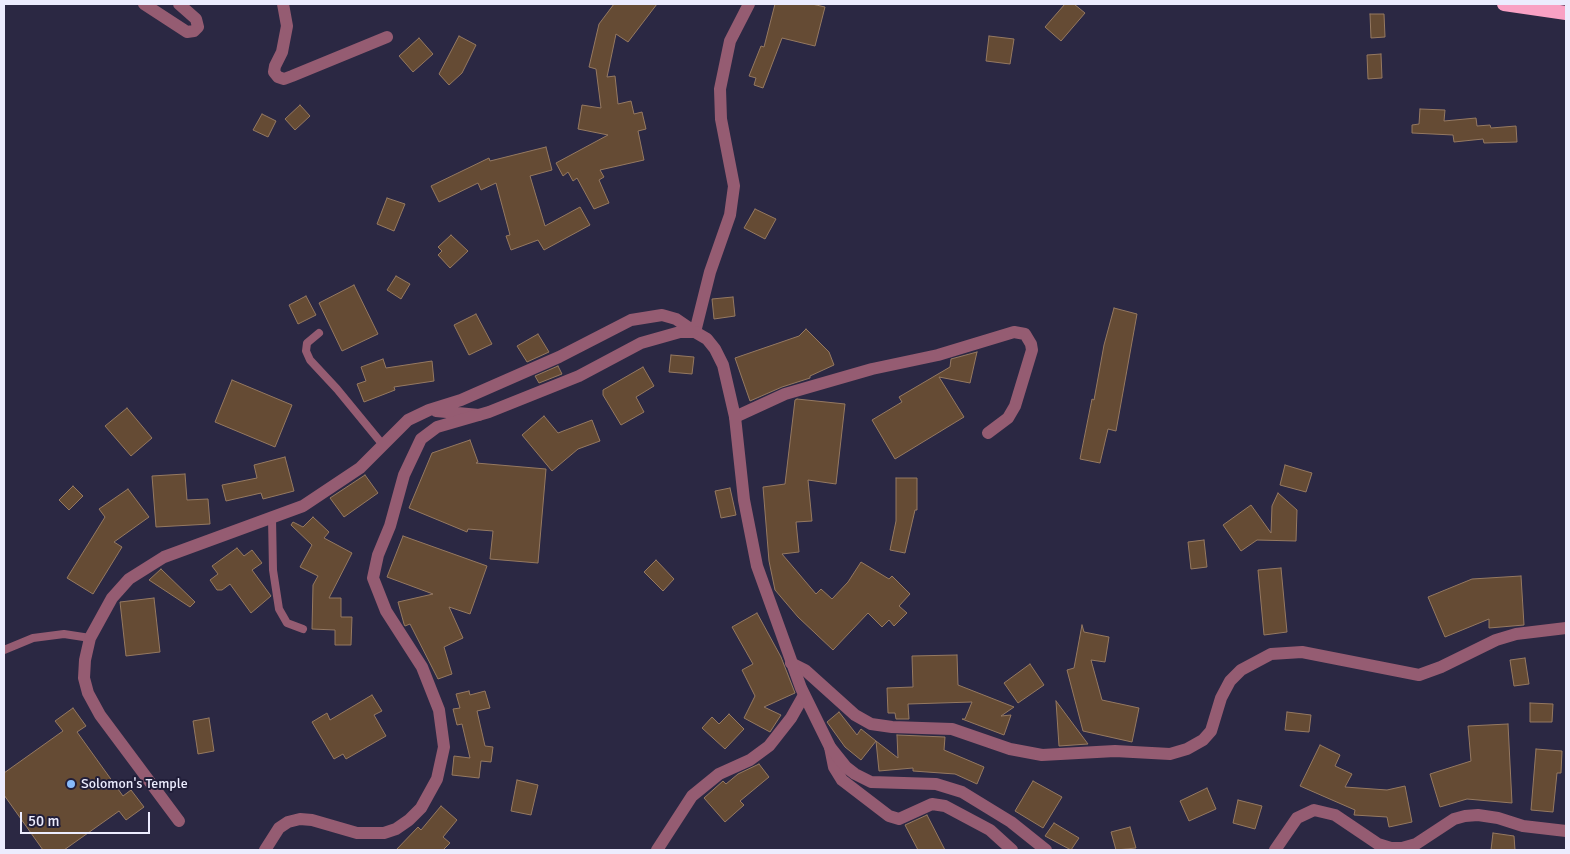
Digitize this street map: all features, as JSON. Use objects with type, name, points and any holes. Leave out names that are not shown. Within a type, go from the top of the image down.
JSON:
[{"type":"highway","points":[[1504,4],[1566,13]]},
{"type":"street","points":[[144,4],[187,32],[194,31],[198,26],[196,19],[179,4]]},
{"type":"street","points":[[283,4],[287,26],[282,52],[274,72],[278,77],[284,79],[387,37]]},
{"type":"street","points":[[695,332],[710,272],[730,215],[734,186],[721,119],[720,88],[730,41],[749,4]]},
{"type":"street","points":[[179,821],[100,715],[88,693],[84,678],[85,660],[90,638],[112,598],[129,579],[164,557],[304,506],[360,468],[408,420],[429,410],[461,400],[532,369],[631,320],[662,315],[676,319],[707,339],[715,349],[722,365],[735,417],[748,530],[757,566],[791,663],[804,695],[830,746],[846,767],[854,774],[871,782],[936,784],[962,792],[1011,822],[1046,850]]},
{"type":"street","points":[[265,850],[279,828],[288,822],[300,819],[312,820],[357,833],[384,834],[409,820],[421,808],[437,779],[444,747],[439,710],[422,667],[380,599],[373,578],[374,569],[390,526],[407,467],[421,439],[437,428],[480,415],[592,370],[641,343],[668,335],[695,332]]},
{"type":"street","points":[[735,417],[785,394],[863,372],[938,355],[1014,332],[1025,334],[1029,338],[1032,350],[1015,406],[1008,418],[988,433]]},
{"type":"street","points":[[429,410],[480,415]]},
{"type":"street","points":[[791,663],[805,670],[856,715],[871,724],[952,729],[1010,749],[1042,755],[1115,751],[1170,754],[1186,750],[1203,740],[1211,731],[1220,698],[1230,681],[1241,670],[1271,654],[1302,652],[1419,674],[1441,667],[1496,640],[1516,634],[1566,628]]},
{"type":"street","points":[[657,850],[692,796],[719,774],[750,760],[769,746],[791,718],[804,695]]},
{"type":"street","points":[[830,746],[834,767],[842,780],[888,816],[899,819],[932,804],[945,806],[990,830],[1012,850]]},
{"type":"street","points":[[1275,850],[1297,818],[1314,810],[1335,815],[1378,844],[1390,848],[1416,844],[1454,819],[1465,816],[1478,815],[1498,818],[1523,826],[1566,831]]},
{"type":"lane","points":[[319,333],[307,343],[306,351],[310,360],[337,389],[383,446]]},
{"type":"lane","points":[[272,518],[273,570],[279,609],[287,623],[303,629]]},
{"type":"lane","points":[[4,650],[33,638],[64,634],[90,638]]},
{"type":"building","points":[[614,4],[657,4],[628,42],[616,34],[607,77],[615,76],[618,104],[631,101],[634,114],[642,112],[646,129],[638,131],[644,160],[600,170],[604,177],[599,180],[609,203],[594,209],[577,178],[573,181],[568,172],[563,176],[556,163],[608,135],[578,129],[582,105],[601,108],[596,69],[589,67],[599,24]]},
{"type":"building","points":[[775,4],[812,4],[825,7],[815,46],[782,38],[763,88],[754,85],[756,78],[749,76],[761,46],[764,47]]},
{"type":"building","points":[[1065,4],[1074,4],[1085,13],[1061,41],[1045,27]]},
{"type":"building","points":[[1370,14],[1384,14],[1385,37],[1371,38]]},
{"type":"building","points":[[459,36],[476,45],[462,73],[449,85],[439,74]]},
{"type":"building","points":[[989,36],[1014,39],[1010,64],[986,61]]},
{"type":"building","points":[[419,38],[433,54],[413,72],[399,56]]},
{"type":"building","points":[[1381,54],[1382,78],[1368,79],[1367,55]]},
{"type":"building","points":[[300,105],[310,116],[295,130],[285,119]]},
{"type":"building","points":[[1420,109],[1445,110],[1444,121],[1476,118],[1477,126],[1490,125],[1491,128],[1516,126],[1517,142],[1484,143],[1483,139],[1454,142],[1453,135],[1412,133],[1412,125],[1419,124]]},
{"type":"building","points":[[262,114],[276,121],[268,137],[253,130]]},
{"type":"building","points":[[546,147],[552,170],[530,176],[545,226],[580,207],[590,225],[544,250],[538,240],[511,250],[506,236],[510,235],[496,183],[481,190],[478,183],[439,202],[431,186],[489,158],[490,161]]},
{"type":"building","points":[[387,198],[405,204],[394,231],[377,224]]},
{"type":"building","points":[[755,209],[776,219],[765,239],[744,228]]},
{"type":"building","points":[[451,235],[468,251],[450,268],[438,255],[442,251],[438,247]]},
{"type":"building","points":[[396,276],[410,284],[401,299],[387,290]]},
{"type":"building","points":[[354,285],[378,334],[342,351],[319,303]]},
{"type":"building","points":[[306,296],[316,315],[298,324],[289,305]]},
{"type":"building","points":[[733,297],[735,316],[714,319],[712,299]]},
{"type":"building","points":[[1114,308],[1137,314],[1116,431],[1108,429],[1100,463],[1080,459],[1092,399],[1094,400],[1104,345]]},
{"type":"building","points":[[476,314],[492,344],[469,355],[454,325]]},
{"type":"building","points":[[806,329],[829,352],[834,365],[810,376],[810,378],[782,387],[750,401],[735,358],[799,336]]},
{"type":"building","points":[[538,334],[549,352],[527,362],[517,346]]},
{"type":"building","points":[[977,352],[970,383],[939,377],[964,417],[895,459],[872,420],[902,402],[899,397],[950,367],[951,359]]},
{"type":"building","points":[[671,355],[694,357],[692,374],[669,372]]},
{"type":"building","points":[[383,359],[386,368],[432,361],[434,381],[394,387],[395,390],[364,402],[357,384],[366,381],[361,367]]},
{"type":"building","points":[[558,366],[562,374],[539,383],[535,376]]},
{"type":"building","points":[[643,367],[654,386],[636,397],[644,412],[621,425],[603,395],[603,390]]},
{"type":"building","points":[[232,380],[292,405],[275,447],[215,422]]},
{"type":"building","points":[[795,400],[845,404],[836,484],[808,480],[812,521],[796,522],[799,552],[782,554],[816,594],[821,589],[832,599],[848,582],[861,562],[889,579],[892,576],[910,594],[899,606],[907,613],[894,626],[889,620],[882,627],[868,613],[833,650],[798,617],[775,590],[769,561],[763,487],[785,484]]},
{"type":"building","points":[[127,408],[152,438],[131,456],[105,426]]},
{"type":"building","points":[[544,416],[558,433],[592,420],[600,441],[578,449],[552,471],[522,435]]},
{"type":"building","points":[[470,440],[478,462],[476,463],[546,469],[538,563],[490,559],[493,531],[468,529],[467,532],[409,508],[432,453]]},
{"type":"building","points":[[285,457],[294,491],[263,499],[261,493],[226,501],[222,485],[257,478],[254,465]]},
{"type":"building","points":[[1285,465],[1312,473],[1306,492],[1280,485]]},
{"type":"building","points":[[185,474],[187,500],[208,499],[210,524],[156,527],[152,476]]},
{"type":"building","points":[[365,475],[378,493],[344,517],[330,498]]},
{"type":"building","points":[[896,478],[917,478],[917,510],[915,510],[905,553],[890,550],[896,521]]},
{"type":"building","points":[[73,486],[83,496],[69,510],[59,500]]},
{"type":"building","points":[[730,488],[736,515],[721,518],[715,491]]},
{"type":"building","points":[[128,489],[149,517],[114,542],[122,547],[93,594],[67,578],[105,517],[99,509]]},
{"type":"building","points":[[1278,493],[1297,510],[1296,541],[1257,540],[1241,551],[1223,525],[1251,505],[1271,533],[1272,506]]},
{"type":"building","points":[[313,517],[329,532],[324,538],[352,553],[329,598],[341,598],[341,617],[352,617],[351,645],[335,645],[335,630],[312,629],[313,585],[318,576],[300,567],[312,545],[291,525],[293,522],[303,527]]},
{"type":"building","points":[[403,536],[487,566],[470,614],[449,607],[463,638],[444,647],[452,674],[438,679],[410,624],[405,626],[398,602],[433,594],[387,577]]},
{"type":"building","points":[[1204,540],[1207,567],[1191,569],[1188,542]]},
{"type":"building","points":[[237,548],[244,556],[252,550],[262,563],[252,570],[271,596],[251,613],[230,584],[222,590],[217,590],[210,580],[218,574],[212,566]]},
{"type":"building","points":[[656,560],[674,579],[663,591],[644,572]]},
{"type":"building","points":[[1281,568],[1287,632],[1264,635],[1258,570]]},
{"type":"building","points":[[161,569],[195,602],[190,607],[149,580]]},
{"type":"building","points":[[1521,576],[1524,625],[1489,628],[1489,619],[1445,637],[1428,597],[1472,579]]},
{"type":"building","points":[[154,598],[160,652],[126,656],[120,602]]},
{"type":"building","points":[[757,613],[781,657],[795,693],[764,707],[781,715],[770,732],[744,718],[755,696],[742,670],[753,664],[732,627]]},
{"type":"building","points":[[1082,625],[1084,632],[1109,637],[1105,662],[1091,660],[1102,700],[1139,708],[1132,742],[1083,731],[1067,670],[1074,668]]},
{"type":"building","points":[[957,655],[958,685],[1014,707],[1001,716],[1011,715],[1004,735],[962,719],[965,719],[972,702],[908,704],[909,719],[896,719],[895,713],[888,713],[887,688],[913,687],[912,656]]},
{"type":"building","points":[[1525,658],[1529,684],[1514,686],[1510,660]]},
{"type":"building","points":[[1030,664],[1044,685],[1018,703],[1004,683]]},
{"type":"building","points":[[469,691],[470,695],[485,691],[490,708],[477,711],[485,746],[493,747],[491,762],[481,761],[479,778],[452,775],[454,756],[470,758],[462,724],[457,725],[453,709],[460,708],[456,694]]},
{"type":"building","points":[[372,695],[382,711],[374,715],[386,736],[346,759],[343,754],[334,759],[312,722],[327,713],[330,720]]},
{"type":"building","points":[[1056,701],[1088,744],[1059,746]]},
{"type":"building","points":[[1530,703],[1553,704],[1552,722],[1530,722]]},
{"type":"building","name":"Solomon's Temple","points":[[73,708],[86,726],[77,732],[123,796],[131,790],[144,807],[126,820],[119,811],[64,850],[43,850],[4,795],[4,773],[63,731],[55,721]]},
{"type":"building","points":[[839,712],[857,735],[861,729],[876,741],[861,760],[845,747],[827,722]]},
{"type":"building","points":[[1287,712],[1311,715],[1309,732],[1285,730]]},
{"type":"building","points":[[729,714],[744,729],[725,749],[702,728],[712,717],[719,724]]},
{"type":"building","points":[[209,718],[214,751],[198,754],[193,721]]},
{"type":"building","points":[[1508,724],[1512,803],[1467,799],[1440,807],[1430,774],[1471,761],[1468,726]]},
{"type":"building","points":[[897,735],[945,737],[944,750],[984,767],[977,784],[955,774],[913,771],[913,768],[879,771],[876,741],[898,758]]},
{"type":"building","points":[[1320,745],[1340,755],[1335,766],[1352,774],[1345,787],[1387,790],[1405,786],[1412,822],[1389,827],[1387,817],[1354,815],[1355,810],[1300,786]]},
{"type":"building","points":[[1536,749],[1562,751],[1561,773],[1557,773],[1553,812],[1531,810]]},
{"type":"building","points":[[759,764],[769,777],[740,801],[744,805],[725,822],[704,798],[723,781],[726,784],[738,774]]},
{"type":"building","points":[[517,780],[538,785],[531,815],[511,811]]},
{"type":"building","points":[[1033,781],[1062,797],[1043,828],[1015,811]]},
{"type":"building","points":[[1207,788],[1216,809],[1189,821],[1180,801]]},
{"type":"building","points":[[1238,800],[1262,806],[1255,829],[1233,823]]},
{"type":"building","points":[[441,806],[457,820],[443,837],[450,843],[443,850],[396,850],[418,827],[421,830]]},
{"type":"building","points":[[927,815],[945,850],[918,850],[905,825]]},
{"type":"building","points":[[1054,823],[1079,838],[1071,850],[1045,836]]},
{"type":"building","points":[[1130,827],[1136,848],[1116,850],[1111,832]]},
{"type":"building","points":[[1493,833],[1514,836],[1515,850],[1491,850]]},
{"type":"place","name":"Solomon's Temple","points":[[71,784]]}]
